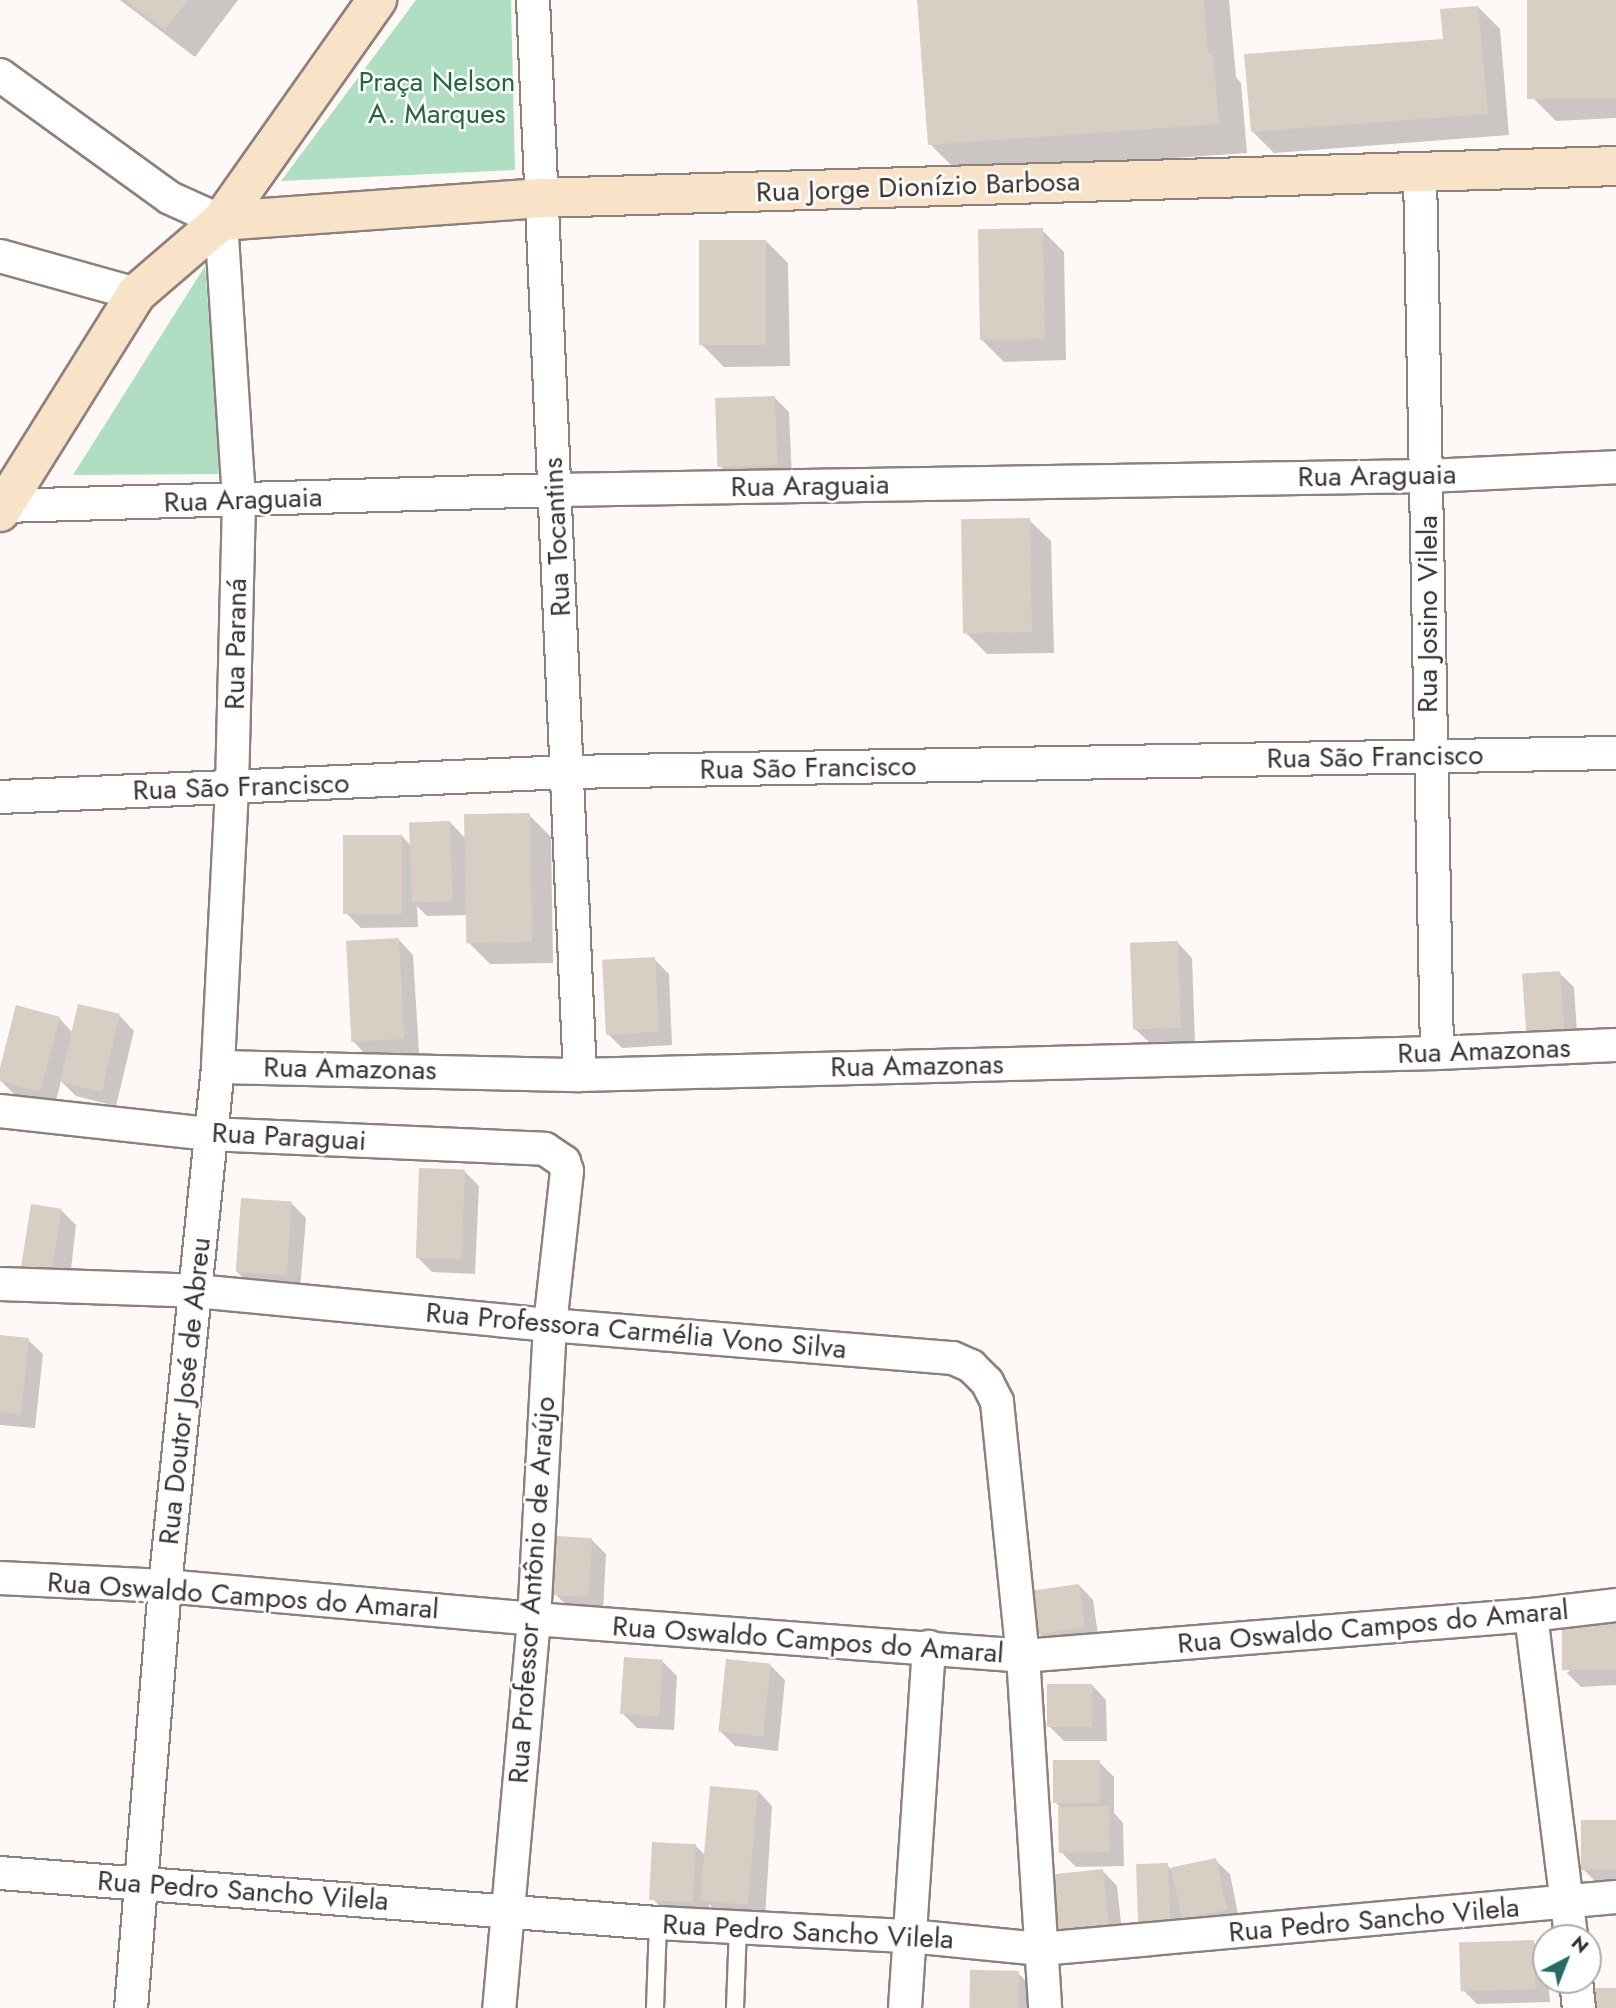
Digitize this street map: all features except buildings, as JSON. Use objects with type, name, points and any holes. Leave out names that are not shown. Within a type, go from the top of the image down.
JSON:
[{"type":"main road","points":[[2,509],[136,295],[221,221],[377,0]]},
{"type":"main road","name":"Rua Jorge Dionízio Barbosa","points":[[221,221],[540,198],[1420,174],[1616,166]]},
{"type":"street","name":"Rua Tocantins","points":[[533,0],[580,1075]]},
{"type":"street","points":[[0,75],[170,198],[221,221]]},
{"type":"street","name":"Rua Josino Vilela","points":[[1420,174],[1428,476],[1429,756],[1437,1054]]},
{"type":"street","name":"Rua Paraná","points":[[218,1067],[232,788],[239,500],[221,221]]},
{"type":"street","points":[[0,256],[136,295]]},
{"type":"street","name":"Rua Araguaia","points":[[2,509],[555,490],[1428,476],[1616,467]]},
{"type":"street","name":"Rua São Francisco","points":[[0,797],[568,772],[1616,752]]},
{"type":"street","name":"Rua Amazonas","points":[[218,1067],[580,1075],[1437,1054],[1616,1045]]},
{"type":"street","name":"Rua Doutor José de Abreu","points":[[131,2008],[164,1586],[197,1292],[208,1134],[218,1067]]},
{"type":"street","name":"Rua Paraguai","points":[[0,1111],[208,1134],[545,1149],[564,1162],[567,1171]]},
{"type":"street","name":"Rua Professor Antônio de Araújo","points":[[499,2008],[505,1911],[534,1619],[550,1325],[567,1171]]},
{"type":"street","name":"Rua Professora Carmélia Vono Silva","points":[[0,1284],[197,1292],[550,1325],[953,1358],[971,1366],[988,1382],[997,1402],[1023,1656],[1045,2008]]},
{"type":"street","name":"Rua Oswaldo Campos do Amaral","points":[[0,1578],[164,1586],[534,1619],[1023,1656],[1531,1615],[1616,1605]]},
{"type":"street","points":[[1531,1615],[1569,1924]]},
{"type":"street","points":[[905,2008],[929,1647]]},
{"type":"street","name":"Rua Pedro Sancho Vilela","points":[[0,1873],[658,1923],[910,1936],[1041,1949],[1616,1897]]},
{"type":"lane","points":[[655,2008],[658,1923]]},
{"type":"lane","points":[[735,2008],[738,1927]]},
{"type":"green space","name":"Praça Nelson A. Marques","points":[[416,0],[511,0],[515,170],[281,181]]},
{"type":"green space","points":[[205,266],[221,474],[73,475]]}]
